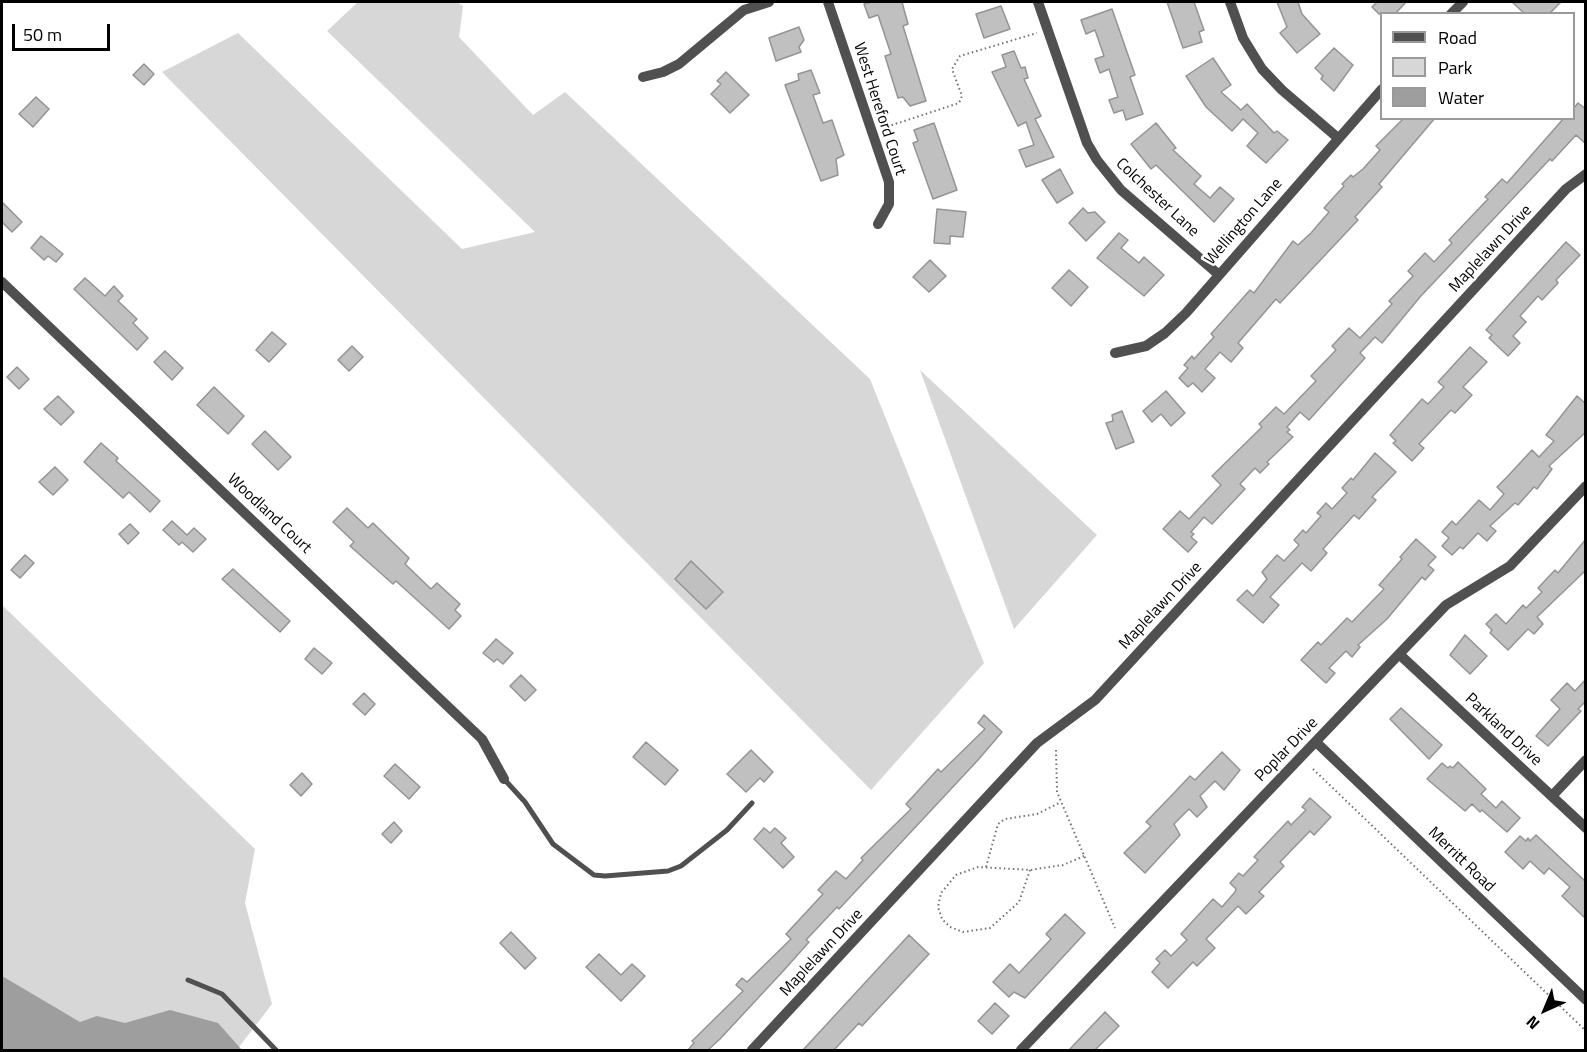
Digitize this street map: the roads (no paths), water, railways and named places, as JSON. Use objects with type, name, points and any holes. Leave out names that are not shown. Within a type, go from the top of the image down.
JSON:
[{"type":"street","points":[[643,77],[663,72],[679,64],[744,10],[769,2]]},
{"type":"street","name":"West Hereford Court","points":[[828,2],[889,182],[889,204],[878,224]]},
{"type":"street","name":"Colchester Lane","points":[[1038,2],[1087,143],[1097,160],[1121,190],[1218,274]]},
{"type":"street","points":[[1230,2],[1243,38],[1262,69],[1282,90],[1338,138]]},
{"type":"street","name":"Wellington Lane","points":[[1115,352],[1146,346],[1165,333],[1380,91]]},
{"type":"street","name":"Maplelawn Drive","points":[[752,1050],[1037,742],[1095,700],[1566,189],[1586,174]]},
{"type":"street","name":"Woodland Court","points":[[2,282],[483,740],[504,778]]},
{"type":"street","name":"Poplar Drive","points":[[1021,1050],[1446,605],[1510,566],[1586,486]]},
{"type":"street","name":"Parkland Drive","points":[[1399,654],[1586,828]]},
{"type":"street","name":"Merritt Road","points":[[1316,742],[1586,1000]]},
{"type":"street","points":[[1552,796],[1586,760]]},
{"type":"lane","points":[[504,778],[525,802],[553,844],[594,875],[668,871],[681,866],[727,830],[752,803]]},
{"type":"lane","points":[[189,980],[222,994],[276,1050]]},
{"type":"water","points":[[2,976],[80,1022],[97,1016],[125,1023],[170,1010],[218,1023],[242,1050],[2,1050]]}]
